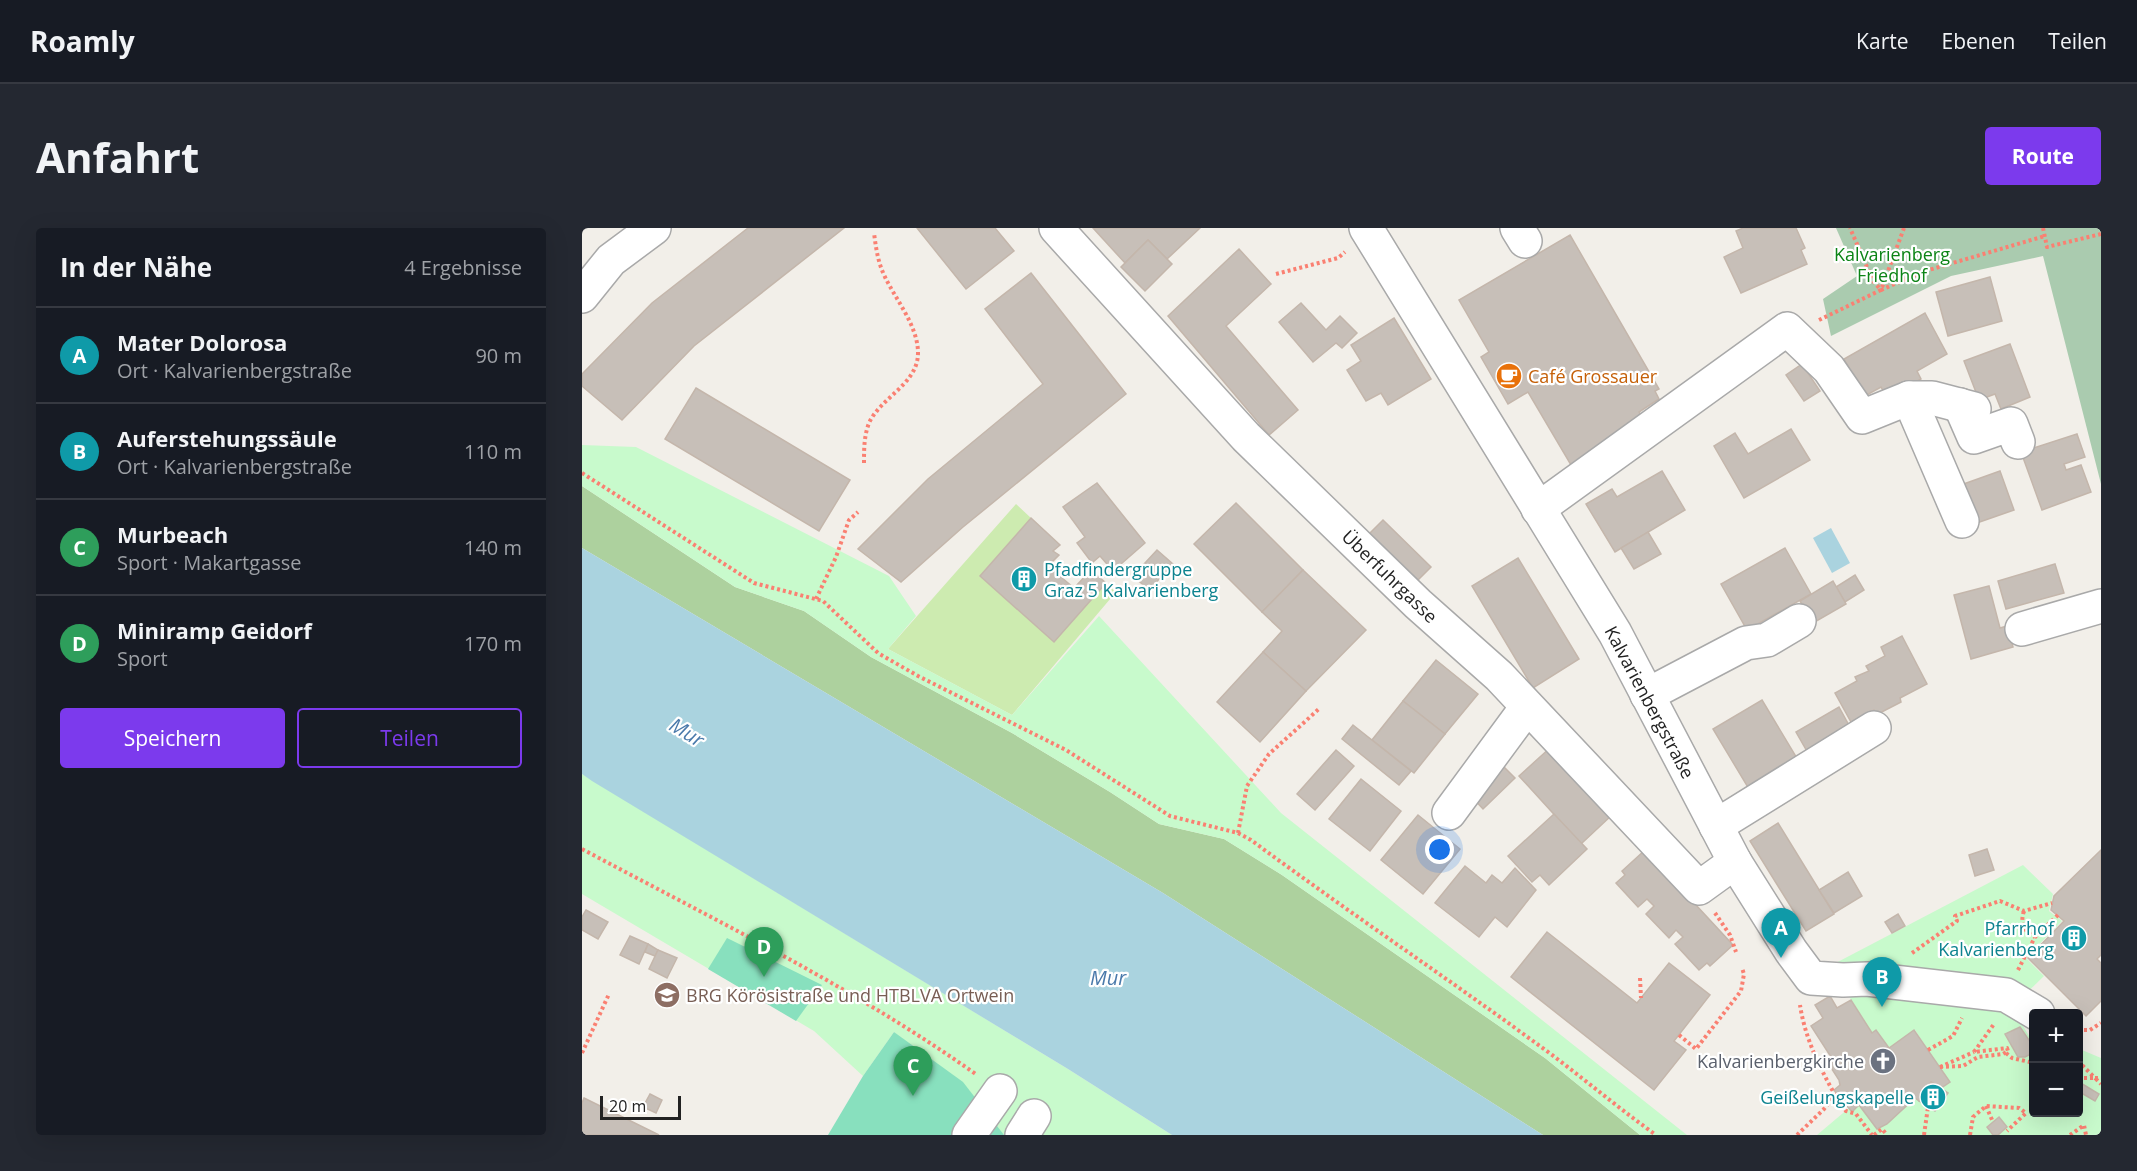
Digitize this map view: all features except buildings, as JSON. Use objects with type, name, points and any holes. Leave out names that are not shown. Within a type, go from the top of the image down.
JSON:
[{"type":"street","points":[[582,296],[611,260],[654,228]]},
{"type":"street","name":"Überfuhrgasse","points":[[1056,228],[1246,437],[1418,604],[1499,676],[1699,888]]},
{"type":"street","name":"Kalvarienbergstraße","points":[[1368,231],[1615,633],[1735,862],[1791,951],[1811,978]]},
{"type":"street","points":[[1538,508],[1787,329],[1829,369],[1862,417],[1909,398],[1932,398],[1967,407],[1974,437],[2011,424],[2018,442]]},
{"type":"street","points":[[1909,398],[1962,521]]},
{"type":"street","points":[[2022,629],[2101,606]]},
{"type":"street","points":[[1647,695],[1746,643],[1767,640],[1799,621]]},
{"type":"street","points":[[1449,813],[1527,707]]},
{"type":"street","points":[[1716,826],[1874,728]]},
{"type":"street","points":[[1699,888],[1735,862]]},
{"type":"street","points":[[1811,978],[1868,980],[2006,995],[2030,1009]]},
{"type":"street","points":[[969,1135],[1000,1091]]},
{"type":"path","points":[[1850,228],[1873,281],[1881,290]]},
{"type":"path","points":[[1881,290],[1904,228]]},
{"type":"path","points":[[2043,228],[2047,247],[2101,234]]},
{"type":"path","points":[[1276,274],[1338,258],[1368,231]]},
{"type":"path","points":[[864,463],[865,441],[870,421],[879,408],[907,379],[916,366],[918,352],[915,336],[879,263],[874,233]]},
{"type":"path","points":[[1787,329],[1825,319],[1922,272],[2045,236]]},
{"type":"path","points":[[582,473],[754,583],[823,601],[878,653],[918,676],[1066,750],[1170,816],[1238,833],[1345,910],[1456,985],[1656,1135]]},
{"type":"path","points":[[816,599],[836,557],[849,520],[858,512]]},
{"type":"path","points":[[1238,833],[1247,786],[1269,754],[1320,708]]},
{"type":"path","points":[[582,849],[838,987],[915,1033],[1000,1091]]},
{"type":"path","points":[[1699,888],[1730,935],[1736,952]]},
{"type":"path","points":[[1909,955],[1957,921],[1955,916],[2000,902],[2024,911],[2052,903]]},
{"type":"path","points":[[2024,911],[2021,918],[2023,926],[2027,933],[2034,937],[2058,915]]},
{"type":"path","points":[[1679,1035],[1696,1049],[1740,991],[1744,974],[1742,968]]},
{"type":"path","points":[[1640,978],[1641,998]]},
{"type":"path","points":[[1811,978],[1798,995],[1803,1027],[1835,1095],[1846,1111],[1856,1114],[1873,1135],[1882,1129],[1887,1135]]},
{"type":"path","points":[[1928,1050],[1953,1036],[1968,1006],[1971,992]]},
{"type":"path","points":[[1971,992],[1974,1000],[1995,1022],[1974,1052]]},
{"type":"path","points":[[582,1053],[609,994]]},
{"type":"path","points":[[2083,1030],[2090,1030],[2101,1023]]},
{"type":"path","points":[[2006,1053],[2007,1048],[1974,1052],[1940,1067],[1963,1066],[1978,1057],[2006,1053],[2012,1058],[2030,1063]]},
{"type":"path","points":[[2081,1063],[2101,1084]]},
{"type":"path","points":[[2083,1078],[2101,1078]]},
{"type":"path","points":[[1797,1135],[1835,1095]]},
{"type":"path","points":[[1986,1106],[1993,1122]]},
{"type":"path","points":[[1970,1135],[1973,1117],[1986,1106],[2019,1108],[2026,1113],[2007,1131]]},
{"type":"path","points":[[1923,1135],[1928,1107]]},
{"type":"path","points":[[2070,1135],[2084,1125],[2086,1135]]},
{"type":"green space","name":"Kalvarienberg Friedhof","points":[[1836,228],[2101,228],[2101,484],[2043,256],[1951,276],[1831,336],[1823,299],[1857,276]]},
{"type":"green space","points":[[582,445],[636,447],[889,576],[916,616],[888,649],[1012,715],[1099,616],[1281,813],[1687,1135],[1640,1135],[1545,1058],[1282,875],[1224,839],[1159,824],[1012,733],[871,657],[804,611],[735,587],[582,486]]},
{"type":"green space","points":[[582,486],[735,587],[804,611],[871,657],[1012,733],[1159,824],[1224,839],[1282,875],[1545,1058],[1640,1135],[1543,1135],[1163,893],[582,548]]},
{"type":"green space","points":[[1016,504],[1031,518],[980,576],[1053,641],[1106,583],[1116,592],[1012,715],[888,649]]},
{"type":"green space","points":[[582,774],[1068,1069],[1172,1135],[1004,1135],[894,1032],[863,1076],[814,1031],[582,894]]},
{"type":"green space","points":[[2023,865],[2053,894],[2049,911],[2062,921],[2026,958],[2044,976],[2012,1007],[2029,1036],[2029,1117],[2083,1117],[2083,1050],[2101,1058],[2101,1135],[1817,1135],[1849,1108],[1852,1111],[1859,1105],[1877,1129],[1887,1124],[1915,1098],[1935,1111],[1947,1093],[1941,1088],[1949,1082],[1915,1030],[1889,1048],[1876,1031],[1872,1033],[1830,966]]},
{"type":"green space","points":[[727,938],[822,985],[796,1021],[708,969]]},
{"type":"green space","points":[[894,1032],[963,1082],[1004,1135],[828,1135],[863,1076]]},
{"type":"water","points":[[1831,528],[1850,563],[1832,573],[1813,538]]},
{"type":"water","name":"Mur","points":[[582,548],[1163,893],[1543,1135],[1172,1135],[1068,1069],[592,781],[582,774]]},
{"type":"place","name":"Café Grossauer","points":[[1509,376]]},
{"type":"place","name":"Pfadfindergruppe Graz 5 Kalvarienberg","points":[[1024,579]]},
{"type":"place","name":"Pfarrhof Kalvarienberg","points":[[2074,938]]},
{"type":"place","name":"Mater Dolorosa","points":[[1781,958]]},
{"type":"place","name":"Miniramp Geidorf","points":[[764,977]]},
{"type":"place","name":"BRG Körösistraße und HTBLVA Ortwein","points":[[667,995]]},
{"type":"place","name":"Auferstehungssäule","points":[[1882,1007]]},
{"type":"place","name":"Kalvarienbergkirche","points":[[1883,1061]]},
{"type":"place","name":"Murbeach","points":[[913,1096]]},
{"type":"place","name":"Geißelungskapelle","points":[[1933,1097]]}]
